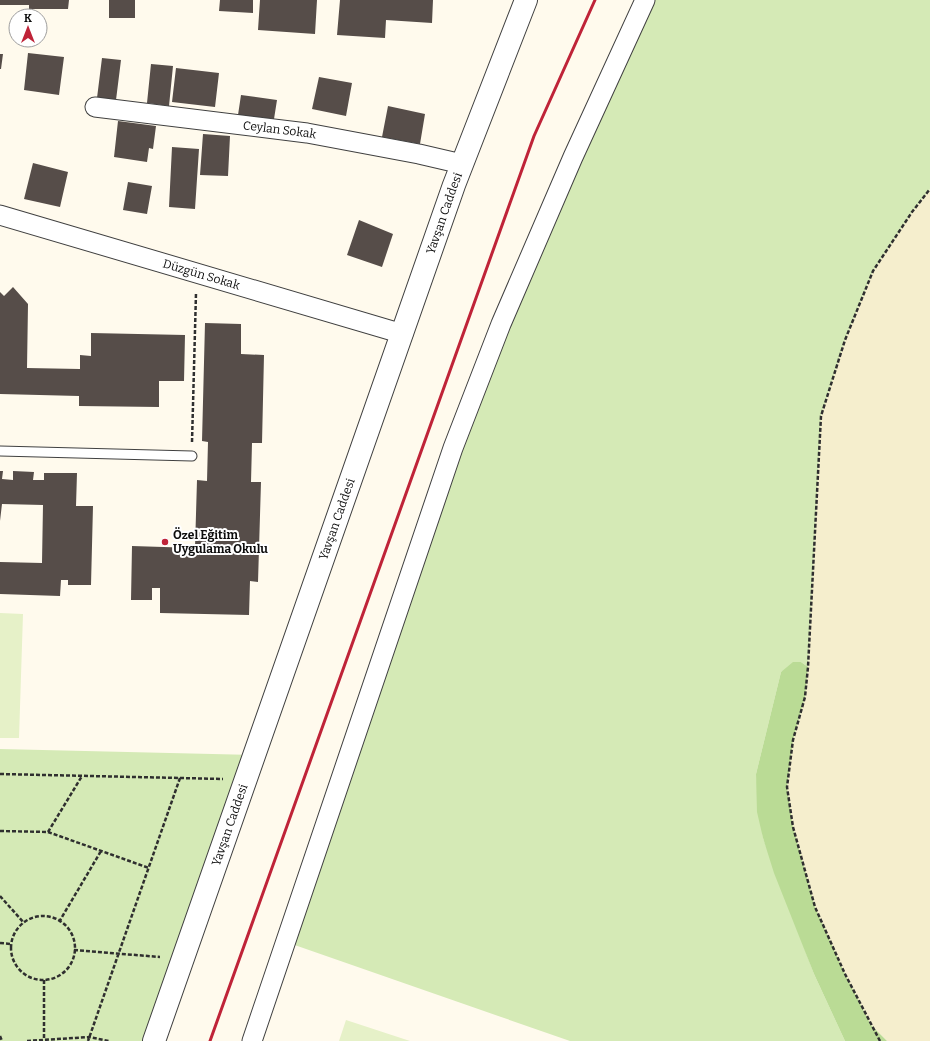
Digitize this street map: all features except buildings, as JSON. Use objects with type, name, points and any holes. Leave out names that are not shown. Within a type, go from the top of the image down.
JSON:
[{"type":"street","name":"Yavşan Caddesi","points":[[154,1041],[462,164],[526,0]]},
{"type":"street","points":[[252,1041],[453,448],[504,317],[576,150],[645,0]]},
{"type":"street","name":"Ceylan Sokak","points":[[95,107],[308,133],[419,154],[462,164]]},
{"type":"street","name":"Düzgün Sokak","points":[[0,215],[403,334]]},
{"type":"lane","points":[[0,451],[192,456]]},
{"type":"path","points":[[880,1041],[845,974],[815,907],[793,827],[787,787],[793,740],[805,697],[808,667],[821,416],[845,340],[873,271],[912,212],[930,189]]},
{"type":"path","points":[[192,456],[196,272]]},
{"type":"path","points":[[0,774],[246,780]]},
{"type":"path","points":[[48,832],[82,776]]},
{"type":"path","points":[[88,1041],[180,778]]},
{"type":"path","points":[[0,830],[48,832],[148,868]]},
{"type":"path","points":[[59,922],[101,851]]},
{"type":"path","points":[[0,896],[24,923]]},
{"type":"path","points":[[42,917],[59,922],[69,931],[74,950],[73,958],[65,971],[52,979],[44,980],[28,977],[13,960],[11,944],[15,932],[24,923],[42,917]]},
{"type":"path","points":[[0,943],[11,944]]},
{"type":"path","points":[[74,950],[183,959]]},
{"type":"path","points":[[44,980],[44,1040]]},
{"type":"path","points":[[0,1036],[2,1041]]},
{"type":"path","points":[[27,1041],[89,1037],[109,1041]]},
{"type":"shaded area","points":[[930,189],[930,1041],[887,1041],[871,1025],[845,974],[815,907],[793,827],[787,787],[793,740],[805,697],[808,667],[821,416],[845,340],[873,271],[912,212]]},
{"type":"green space","points":[[645,0],[930,0],[930,189],[912,212],[873,271],[845,340],[821,416],[808,667],[801,662],[781,672],[756,774],[763,838],[814,974],[845,1041],[570,1041],[286,942],[453,448]]},
{"type":"green space","points":[[0,613],[23,614],[19,738],[0,738]]},
{"type":"green space","points":[[793,662],[801,662],[808,667],[805,697],[793,740],[787,787],[793,827],[815,907],[845,974],[871,1025],[887,1041],[845,1041],[814,974],[774,873],[763,838],[757,812],[756,774],[781,672]]},
{"type":"green space","points":[[0,749],[255,755],[154,1041],[0,1041]]},
{"type":"green space","points":[[346,1020],[410,1041],[339,1041]]},
{"type":"railway","points":[[210,1041],[534,136],[595,0]]},
{"type":"place","name":"Özel Eğitim Uygulama Okulu","points":[[165,542]]}]
